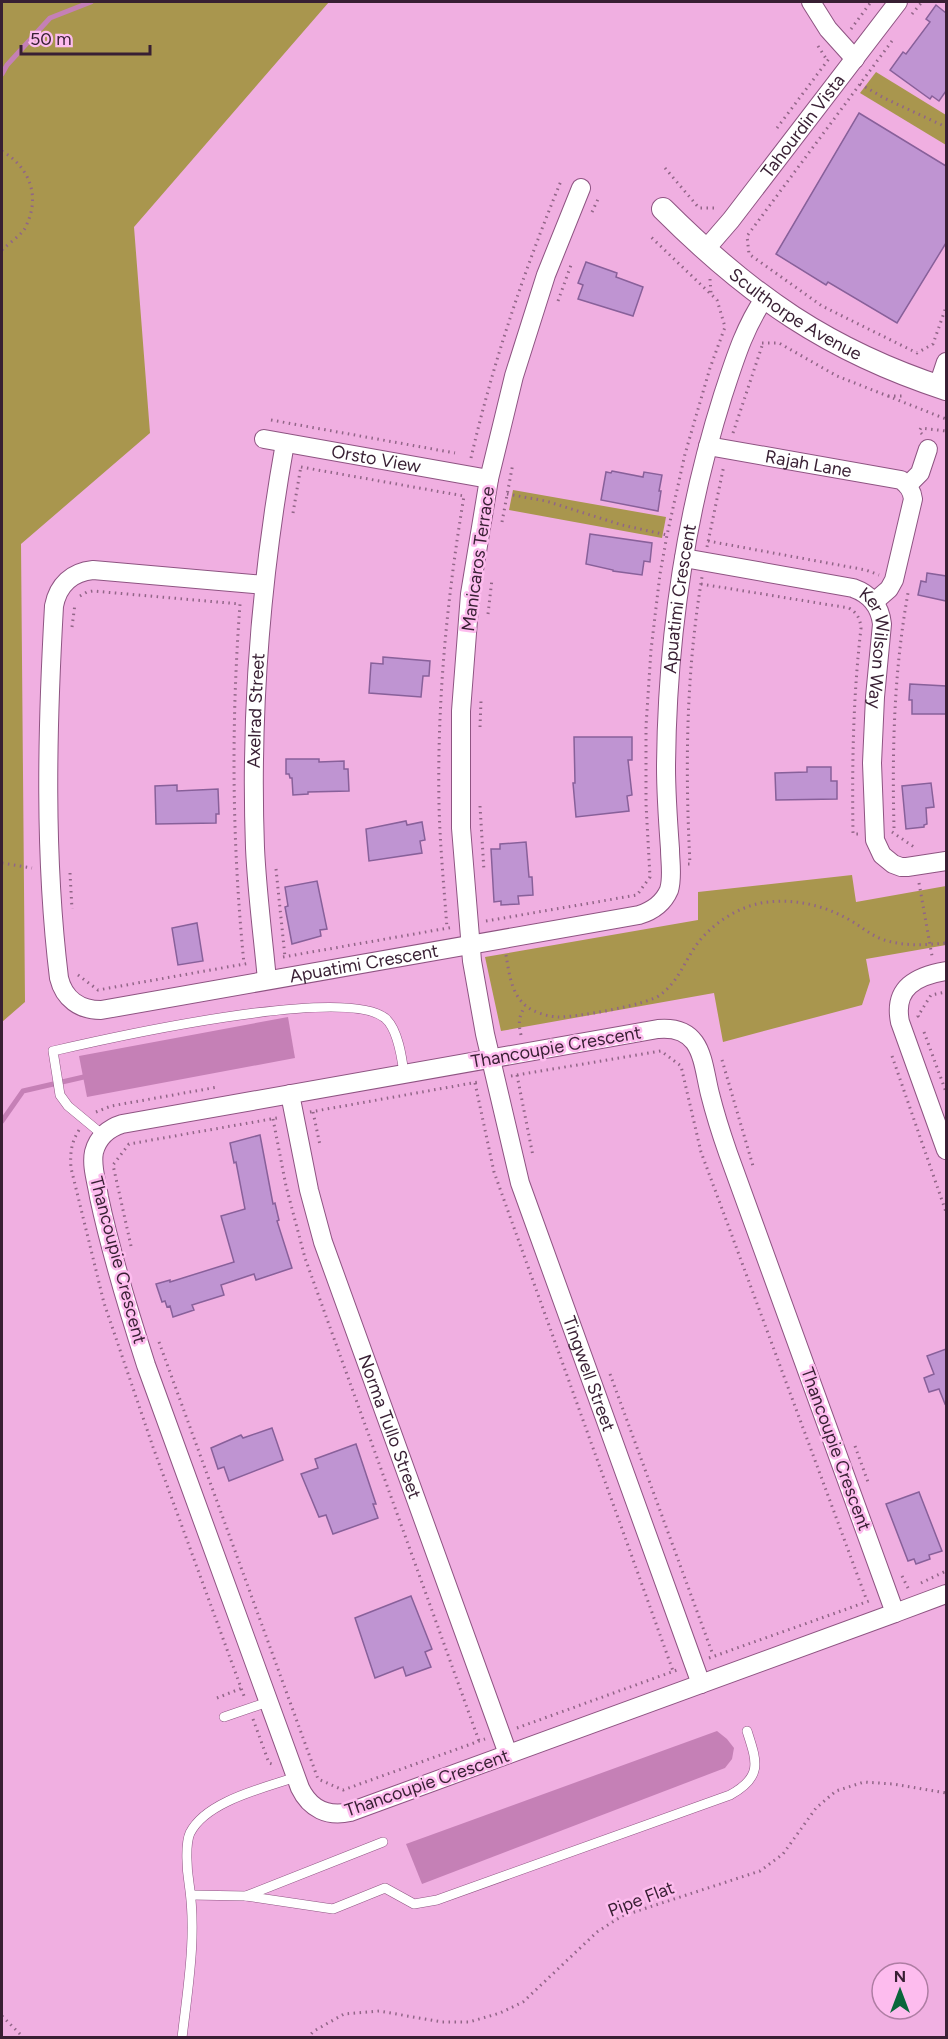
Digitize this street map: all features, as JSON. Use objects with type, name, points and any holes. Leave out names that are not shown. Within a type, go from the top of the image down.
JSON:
[{"type":"street","points":[[811,2],[828,29],[855,59]]},
{"type":"street","name":"Tahourdin Vista","points":[[705,250],[731,220],[898,2]]},
{"type":"street","name":"Manicaros Terrace","points":[[491,1058],[471,945],[461,828],[461,711],[470,594],[489,479],[513,376],[546,275],[581,188]]},
{"type":"street","name":"Sculthorpe Avenue","points":[[663,209],[705,250],[764,299],[858,355],[942,388]]},
{"type":"street","name":"Apuatimi Crescent","points":[[264,585],[93,570],[73,575],[59,590],[54,606],[47,729],[49,852],[59,975],[62,988],[70,999],[84,1008],[101,1010],[645,913],[657,906],[665,896],[670,884],[666,768],[670,674],[684,558],[708,446],[744,335],[764,299]]},
{"type":"street","points":[[942,388],[946,362]]},
{"type":"street","name":"Orsto View","points":[[264,439],[489,479]]},
{"type":"street","name":"Axelrad Street","points":[[267,980],[255,849],[254,717],[264,585],[285,443]]},
{"type":"street","points":[[874,602],[884,594],[894,580],[913,499],[908,485],[920,473],[927,443]]},
{"type":"street","name":"Rajah Lane","points":[[708,446],[901,480],[908,485]]},
{"type":"street","name":"Ker Wilson Way","points":[[684,558],[853,588],[865,593],[874,602],[882,624],[874,730],[875,833],[878,848],[887,860],[901,867],[946,861]]},
{"type":"street","points":[[941,972],[921,977],[910,984],[901,999],[899,1015],[946,1150]]},
{"type":"street","name":"Thancoupie Crescent","points":[[895,1613],[728,1153],[710,1092],[703,1057],[695,1042],[681,1032],[662,1028],[491,1058],[122,1124],[103,1135],[94,1151],[93,1164],[107,1234],[125,1300],[268,1702],[303,1794],[314,1807],[330,1813],[344,1813],[702,1684],[895,1613],[946,1594]]},
{"type":"street","name":"Tingwell Street","points":[[491,1058],[510,1142],[534,1224],[702,1684]]},
{"type":"street","name":"Norma Tullo Street","points":[[290,1094],[309,1190],[323,1242],[508,1754]]},
{"type":"lane","points":[[103,1135],[68,1106],[60,1095],[53,1051],[255,1012],[295,1008],[366,1010],[386,1019],[397,1039],[404,1074]]},
{"type":"lane","points":[[224,1717],[268,1702]]},
{"type":"lane","points":[[191,1895],[246,1896],[333,1909],[386,1888],[414,1904],[437,1900],[730,1795],[748,1782],[754,1772],[756,1760],[747,1731]]},
{"type":"lane","points":[[182,2037],[193,1943],[187,1867],[189,1834],[210,1810],[242,1795],[296,1777]]},
{"type":"lane","points":[[246,1896],[383,1842]]},
{"type":"path","points":[[773,134],[871,2]]},
{"type":"path","points":[[908,20],[922,2]]},
{"type":"path","points":[[895,38],[747,236],[749,254],[822,306],[917,353],[933,344],[946,308]]},
{"type":"path","points":[[860,84],[946,127]]},
{"type":"path","points":[[2,151],[25,172],[33,190],[32,210],[24,230],[2,250]]},
{"type":"path","points":[[665,168],[699,208],[712,206],[717,209],[724,199]]},
{"type":"path","points":[[591,215],[599,197]]},
{"type":"path","points":[[651,237],[717,300],[725,327]]},
{"type":"path","points":[[557,303],[571,264]]},
{"type":"path","points":[[649,868],[690,864],[686,791],[687,724],[691,656],[700,584],[728,449],[763,343],[779,343],[837,376],[946,419]]},
{"type":"path","points":[[271,420],[460,454]]},
{"type":"path","points":[[927,443],[919,429],[946,431]]},
{"type":"path","points":[[501,525],[513,460]]},
{"type":"path","points":[[293,514],[301,467],[464,496],[447,609],[440,729],[439,806],[447,928]]},
{"type":"path","points":[[507,494],[546,501],[622,525],[667,535]]},
{"type":"path","points":[[487,622],[493,573]]},
{"type":"path","points":[[700,584],[849,608],[860,619],[854,690],[853,834],[894,832],[914,847],[930,945],[941,972],[939,994]]},
{"type":"path","points":[[894,832],[893,723],[899,653],[909,588]]},
{"type":"path","points":[[72,628],[75,603],[81,594],[87,592],[240,604],[232,766],[234,855],[244,964]]},
{"type":"path","points":[[480,734],[481,695]]},
{"type":"path","points":[[480,797],[484,875]]},
{"type":"path","points":[[2,863],[40,870]]},
{"type":"path","points":[[77,966],[78,976],[98,990],[285,957],[275,863]]},
{"type":"path","points":[[69,868],[72,916]]},
{"type":"path","points":[[503,939],[512,985],[518,996],[525,1006],[558,1018],[637,1005],[658,997],[673,985],[696,945],[713,927],[736,910],[760,903],[788,901],[808,903],[847,918],[879,938],[905,945],[946,943]]},
{"type":"path","points":[[946,992],[931,995],[918,1016],[946,1092]]},
{"type":"path","points":[[131,1246],[113,1164],[129,1144],[661,1051],[681,1066],[701,1152],[867,1601]]},
{"type":"path","points":[[890,1051],[946,1212]]},
{"type":"path","points":[[517,1075],[534,1157]]},
{"type":"path","points":[[157,1337],[318,1779],[344,1790],[674,1671],[494,1172],[475,1083]]},
{"type":"path","points":[[227,1086],[111,1106],[92,1114],[73,1139],[70,1152],[71,1168],[104,1304],[153,1447],[269,1763],[308,1752]]},
{"type":"path","points":[[313,1112],[320,1146]]},
{"type":"path","points":[[273,1119],[286,1186],[304,1258],[479,1741]]},
{"type":"path","points":[[608,1369],[713,1656],[908,1588]]},
{"type":"path","points":[[918,1584],[946,1571]]},
{"type":"path","points":[[217,1698],[242,1688]]},
{"type":"path","name":"Pipe Flat","points":[[308,2037],[314,2031],[344,2014],[379,2011],[442,2022],[469,2022],[500,2013],[523,2002],[597,1932],[622,1916],[760,1871],[783,1854],[816,1808],[836,1791],[864,1782],[894,1784],[946,1793]]},
{"type":"path","points":[[3,2018],[24,2037]]},
{"type":"shaded area","points":[[2,2],[329,2],[134,227],[150,433],[21,544],[25,1002],[2,1022]]},
{"type":"shaded area","points":[[876,72],[946,115],[946,145],[860,93]]},
{"type":"shaded area","points":[[513,490],[666,517],[662,538],[509,510]]},
{"type":"shaded area","points":[[852,875],[856,902],[946,886],[946,945],[866,959],[870,981],[862,1005],[723,1042],[714,993],[501,1031],[485,957],[698,920],[698,892]]},
{"type":"shaded area","points":[[288,1017],[295,1058],[87,1097],[79,1056]]},
{"type":"shaded area","points":[[717,1731],[734,1748],[732,1759],[725,1768],[422,1884],[406,1844]]},
{"type":"building","points":[[936,5],[946,13],[946,91],[939,101],[932,96],[930,99],[890,70],[903,52],[906,54],[930,22],[926,19]]},
{"type":"building","points":[[859,113],[946,166],[946,243],[897,323],[828,282],[826,285],[776,254]]},
{"type":"building","points":[[586,262],[617,273],[616,277],[643,287],[633,316],[578,299],[583,285],[578,283]]},
{"type":"building","points":[[612,471],[643,477],[644,472],[662,475],[658,511],[601,500],[606,472],[611,473]]},
{"type":"building","points":[[590,534],[652,543],[650,562],[644,561],[642,575],[586,564]]},
{"type":"building","points":[[927,573],[946,576],[946,601],[918,595],[921,581],[926,582]]},
{"type":"building","points":[[383,657],[430,661],[429,676],[423,676],[421,697],[369,693],[371,663],[383,664]]},
{"type":"building","points":[[910,684],[946,686],[946,714],[912,714],[912,700],[909,700]]},
{"type":"building","points":[[574,737],[632,737],[632,760],[628,760],[632,795],[627,796],[629,811],[576,817],[573,783],[575,783]]},
{"type":"building","points":[[286,759],[319,759],[319,762],[344,761],[344,769],[348,769],[349,791],[308,792],[308,794],[293,795],[292,778],[286,774]]},
{"type":"building","points":[[807,767],[831,767],[831,781],[837,781],[837,799],[776,800],[775,773],[807,772]]},
{"type":"building","points":[[931,783],[934,807],[926,808],[927,824],[924,827],[906,829],[902,786]]},
{"type":"building","points":[[177,785],[177,791],[218,789],[219,814],[216,814],[216,823],[156,824],[155,786]]},
{"type":"building","points":[[406,821],[407,825],[422,822],[425,840],[420,841],[422,853],[369,861],[366,829]]},
{"type":"building","points":[[526,842],[533,895],[518,896],[519,904],[501,905],[501,901],[494,902],[491,849],[500,849],[500,844]]},
{"type":"building","points":[[317,881],[327,929],[320,930],[321,936],[292,944],[285,907],[288,906],[285,887]]},
{"type":"building","points":[[197,923],[203,961],[178,965],[172,928]]},
{"type":"building","points":[[260,1135],[273,1204],[275,1203],[279,1220],[277,1221],[292,1268],[256,1280],[254,1274],[221,1285],[224,1295],[192,1305],[194,1310],[173,1317],[170,1306],[167,1307],[165,1301],[162,1302],[156,1284],[170,1280],[170,1282],[234,1262],[221,1216],[245,1209],[230,1143]]},
{"type":"building","points":[[946,1349],[945,1404],[939,1389],[929,1392],[924,1378],[934,1374],[927,1356]]},
{"type":"building","points":[[272,1428],[283,1460],[229,1481],[224,1467],[218,1469],[211,1448],[241,1435],[243,1438]]},
{"type":"building","points":[[356,1444],[376,1504],[373,1504],[378,1518],[333,1534],[326,1515],[319,1517],[301,1474],[318,1468],[315,1459]]},
{"type":"building","points":[[919,1492],[942,1551],[929,1555],[930,1559],[916,1564],[914,1559],[908,1561],[886,1504]]},
{"type":"building","points":[[411,1596],[432,1649],[425,1652],[431,1667],[406,1676],[403,1667],[375,1678],[355,1618]]},
{"type":"waterway","points":[[2,74],[7,65],[50,18],[91,2]]},
{"type":"waterway","points":[[2,1121],[23,1091],[88,1076]]}]
